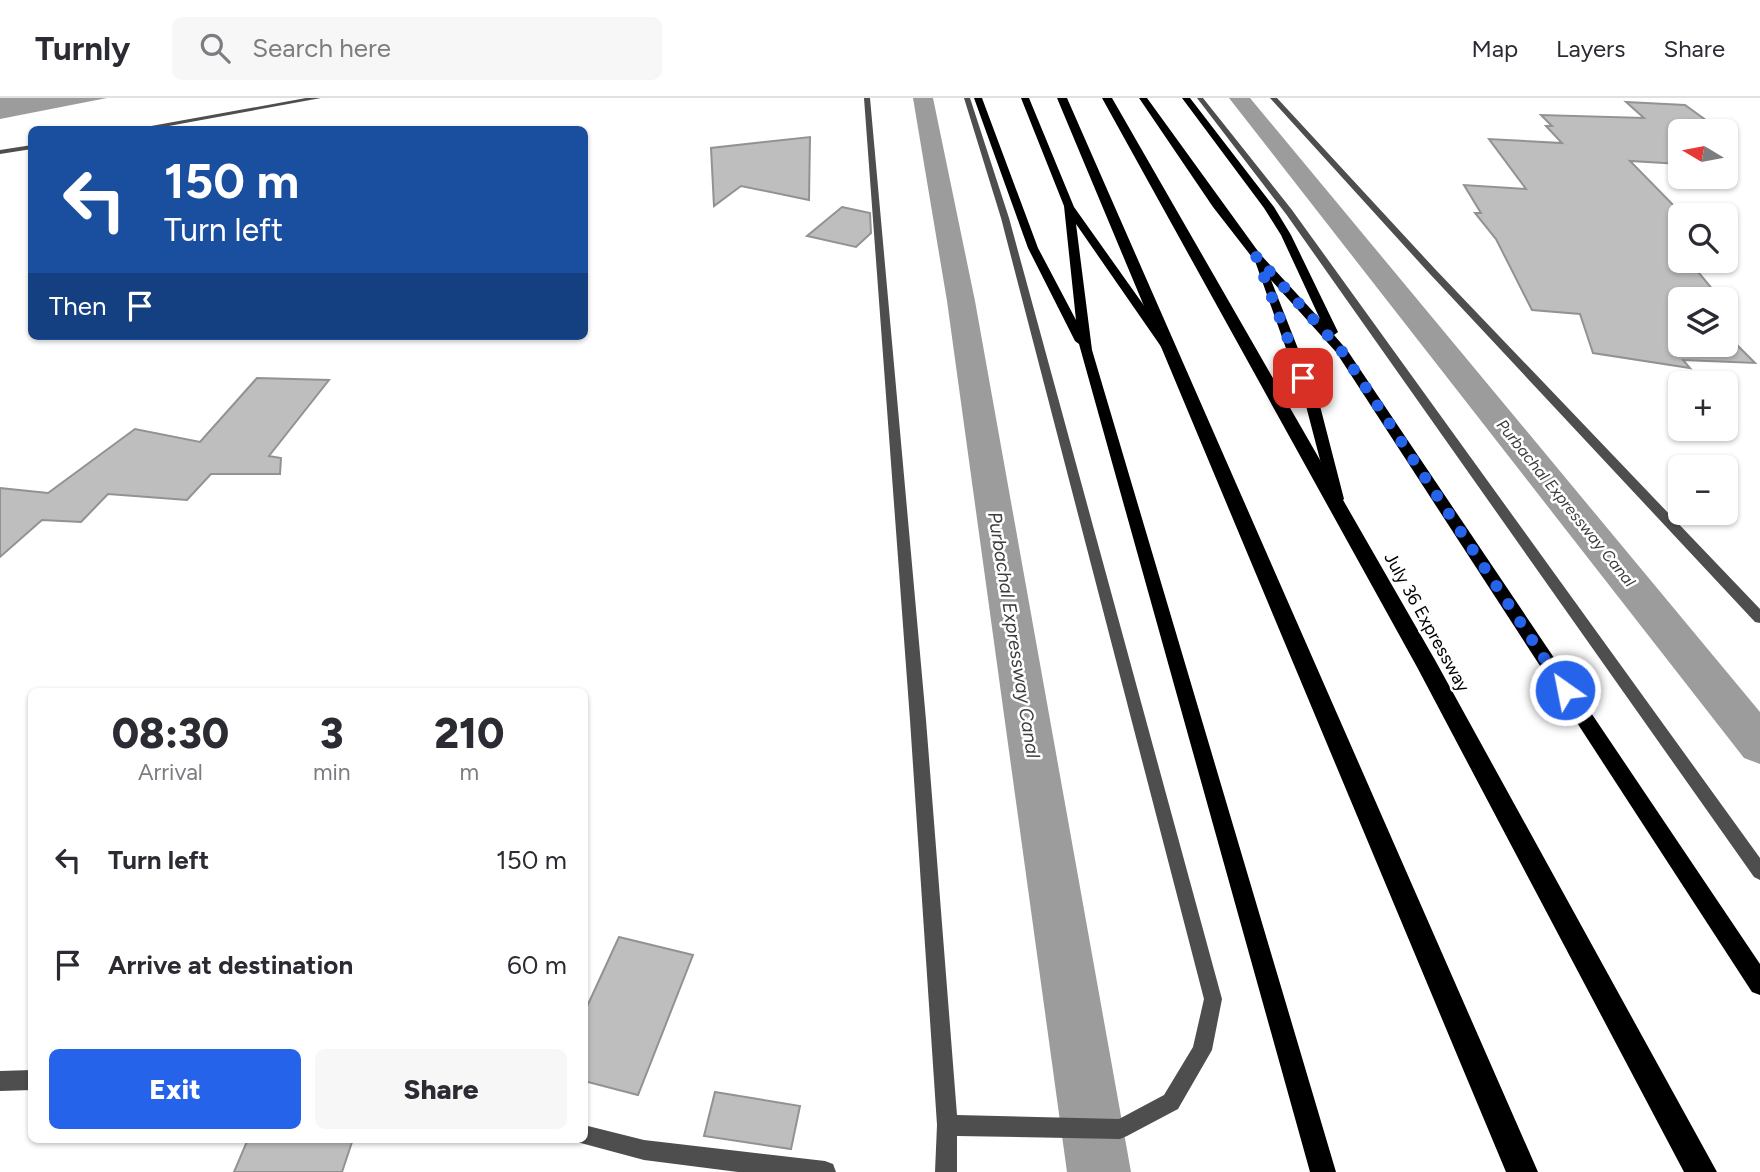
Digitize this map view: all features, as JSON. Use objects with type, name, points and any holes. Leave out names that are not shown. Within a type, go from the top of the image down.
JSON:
[{"type":"highway","points":[[1064,103],[1522,1172]]},
{"type":"highway","name":"July 36 Expressway","points":[[1110,103],[1427,666],[1701,1172]]},
{"type":"main road","points":[[978,98],[1033,248],[1086,350]]},
{"type":"main road","points":[[1186,98],[1275,216],[1341,350],[1760,984]]},
{"type":"main road","points":[[1146,102],[1256,256],[1341,350]]},
{"type":"main road","points":[[1027,104],[1069,206],[1168,348]]},
{"type":"main road","points":[[1069,206],[1086,350],[1323,1172]]},
{"type":"main road","points":[[1256,256],[1312,402],[1339,512]]},
{"type":"street","points":[[155,126],[318,98]]},
{"type":"street","points":[[867,98],[916,693],[947,1125],[946,1172]]},
{"type":"street","points":[[947,1125],[1120,1129],[1171,1102],[1202,1051],[1213,999],[1005,218],[967,98]]},
{"type":"street","points":[[1200,98],[1289,212],[1760,872]]},
{"type":"street","points":[[1273,98],[1432,271],[1760,618]]},
{"type":"street","points":[[0,152],[28,148]]},
{"type":"street","points":[[0,1082],[28,1080]]},
{"type":"street","points":[[588,1136],[644,1150],[825,1172]]},
{"type":"shaded area","points":[[0,98],[107,98],[0,119]]},
{"type":"building","points":[[1626,102],[1685,105],[1704,119],[1668,119],[1668,163],[1630,161],[1671,203],[1668,203],[1668,273],[1699,273],[1711,287],[1668,287],[1668,357],[1738,357],[1738,346],[1755,363],[1683,360],[1690,368],[1593,353],[1580,314],[1532,310],[1496,239],[1475,213],[1481,213],[1464,185],[1526,189],[1489,139],[1562,143],[1546,126],[1552,126],[1541,115],[1644,118]]},
{"type":"building","points":[[810,137],[809,200],[741,186],[714,206],[711,148]]},
{"type":"building","points":[[842,207],[870,213],[871,233],[856,247],[807,236]]},
{"type":"building","points":[[257,378],[329,380],[269,456],[281,458],[280,474],[211,474],[187,500],[108,494],[81,522],[42,520],[0,557],[0,488],[48,493],[135,429],[200,442]]},
{"type":"building","points":[[619,937],[693,955],[638,1095],[588,1082],[588,1004]]},
{"type":"building","points":[[715,1092],[800,1106],[791,1149],[704,1136]]},
{"type":"building","points":[[246,1143],[352,1143],[342,1172],[234,1172]]},
{"type":"waterway","name":"Purbachal Expressway Canal","points":[[923,98],[961,301],[1099,1172]]},
{"type":"waterway","name":"Purbachal Expressway Canal","points":[[1239,98],[1760,745]]},
{"type":"route","points":[[1303,378],[1256,256],[1341,350],[1565,690]]}]
